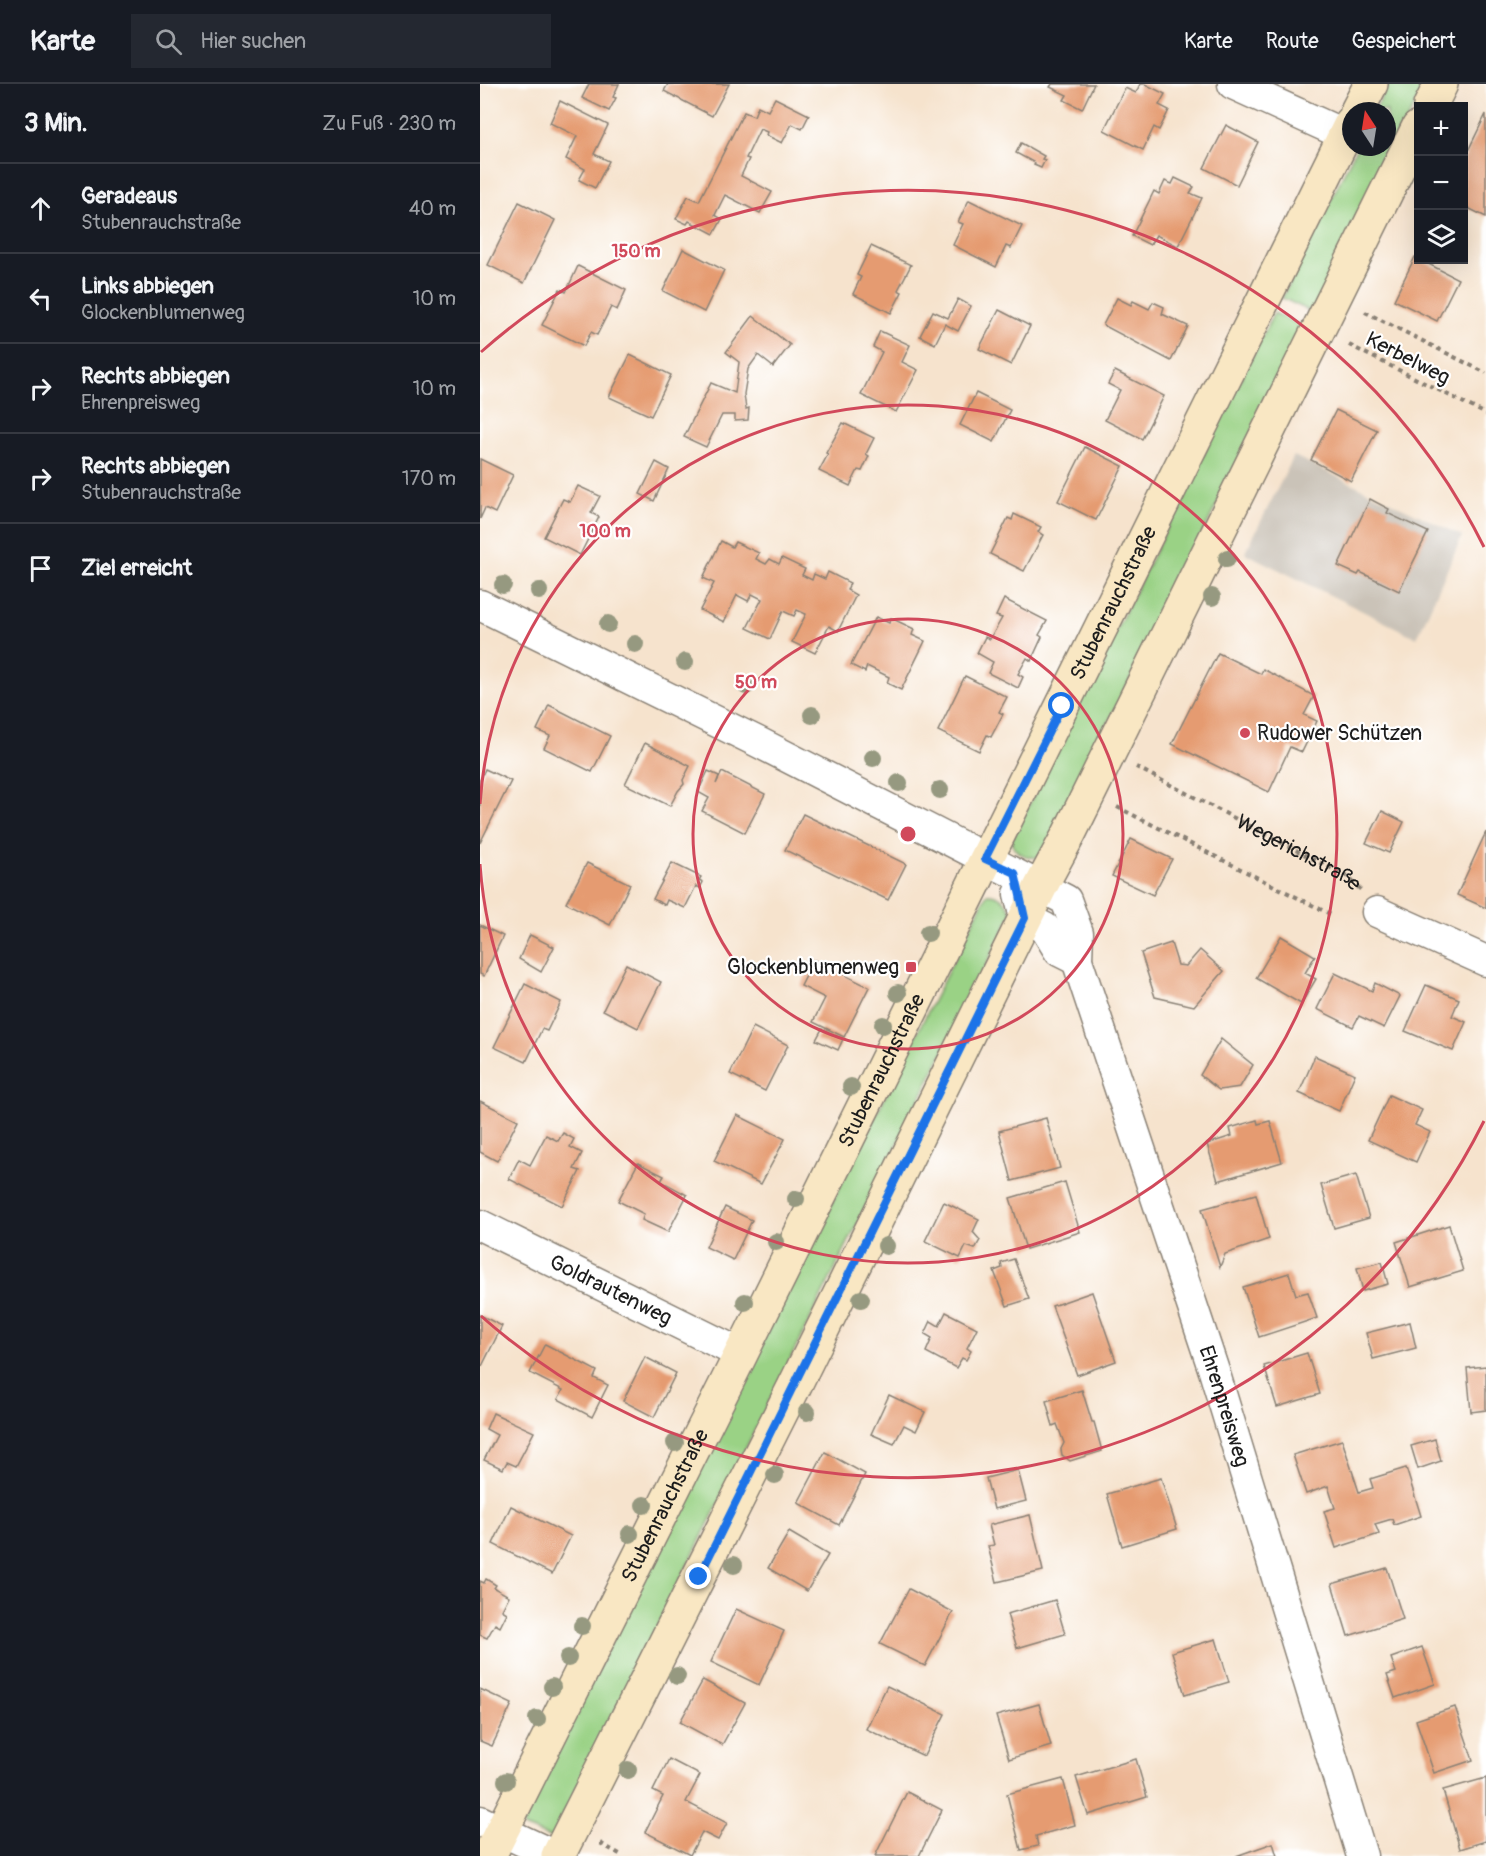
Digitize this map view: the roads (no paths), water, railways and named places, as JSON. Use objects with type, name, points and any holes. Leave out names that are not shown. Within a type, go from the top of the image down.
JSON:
[{"type":"main road","name":"Stubenrauchstraße","points":[[1362,102],[1371,84]]},
{"type":"main road","points":[[1432,102],[1441,84]]},
{"type":"main road","points":[[556,1856],[784,1408],[1025,918],[1028,880],[1069,834],[1414,138]]},
{"type":"main road","name":"Stubenrauchstraße","points":[[490,1836],[741,1354],[1342,141]]},
{"type":"street","points":[[1233,84],[1342,120]]},
{"type":"street","points":[[480,605],[758,742],[1028,880]]},
{"type":"street","name":"Ehrenpreisweg","points":[[1028,880],[1066,900],[1078,933],[1077,960],[1214,1371],[1362,1856]]},
{"type":"street","name":"Wegerichstraße","points":[[1377,912],[1486,961]]},
{"type":"street","points":[[1025,918],[1045,928],[1059,951],[1077,960]]},
{"type":"street","name":"Goldrautenweg","points":[[480,1225],[741,1354]]},
{"type":"street","points":[[490,1836],[556,1856]]},
{"type":"place","name":"Rudower Schützen","points":[[1245,733]]},
{"type":"place","name":"Glockenblumenweg","points":[[911,967]]}]
